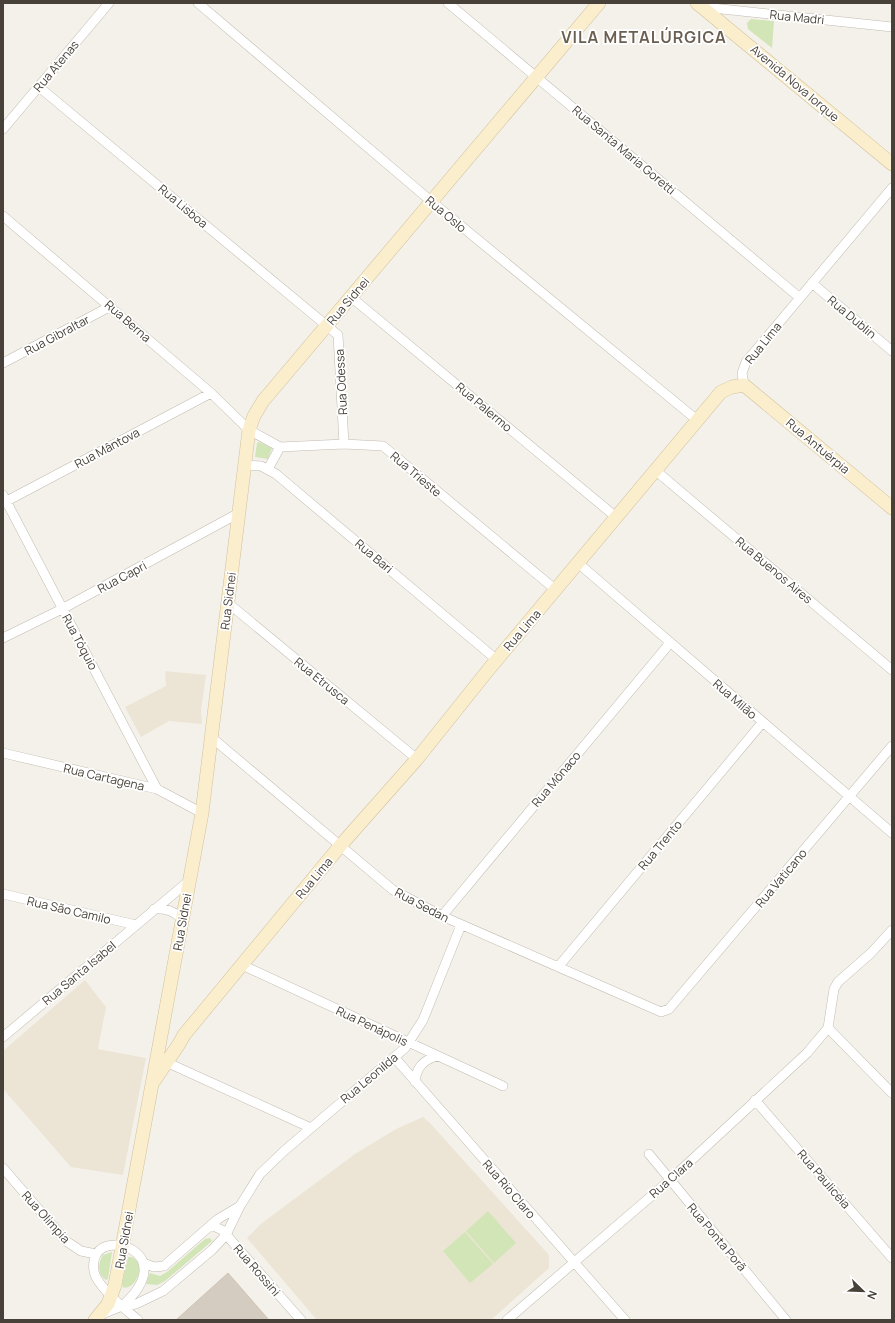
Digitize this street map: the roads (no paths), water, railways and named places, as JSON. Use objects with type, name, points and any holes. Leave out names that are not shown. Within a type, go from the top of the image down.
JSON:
[{"type":"main road","name":"Rua Sidnei","points":[[98,1317],[112,1296],[123,1246],[152,1084],[152,1074],[163,1027],[202,813],[249,430],[257,409],[599,3]]},
{"type":"main road","name":"Avenida Nova Iorque","points":[[700,5],[892,164]]},
{"type":"main road","name":"Rua Lima","points":[[152,1084],[171,1061],[184,1035],[340,846],[417,759],[497,660],[697,420],[721,392],[732,387],[744,385]]},
{"type":"main road","name":"Rua Antuérpia","points":[[744,385],[892,508]]},
{"type":"main road","points":[[163,1027],[172,1035],[184,1035]]},
{"type":"main road","points":[[163,1027],[171,1061]]},
{"type":"street","name":"Rua Atenas","points":[[3,129],[109,3]]},
{"type":"street","name":"Rua Oslo","points":[[198,3],[432,202],[697,420]]},
{"type":"street","name":"Rua Santa Maria Goretti","points":[[448,3],[800,298]]},
{"type":"street","name":"Rua Madri","points":[[700,5],[892,27]]},
{"type":"street","name":"Rua Lisboa","points":[[39,87],[327,325]]},
{"type":"street","name":"Rua Lima","points":[[744,385],[742,373],[746,362],[892,188]]},
{"type":"street","name":"Rua Berna","points":[[3,216],[111,306],[211,393],[249,430]]},
{"type":"street","name":"Rua Dublin","points":[[812,283],[892,351]]},
{"type":"street","name":"Rua Palermo","points":[[351,297],[616,517]]},
{"type":"street","name":"Rua Gibraltar","points":[[3,363],[111,306]]},
{"type":"street","name":"Rua Odessa","points":[[327,325],[338,335],[344,444]]},
{"type":"street","name":"Rua Mântova","points":[[4,500],[211,393]]},
{"type":"street","points":[[249,430],[280,447],[268,469]]},
{"type":"street","name":"Rua Trieste","points":[[280,447],[344,444],[383,446],[556,590]]},
{"type":"street","name":"Rua Bari","points":[[245,465],[268,469],[276,474],[497,660]]},
{"type":"street","name":"Rua Buenos Aires","points":[[655,470],[892,670]]},
{"type":"street","name":"Rua Tóquio","points":[[4,500],[157,789]]},
{"type":"street","name":"Rua Capri","points":[[3,638],[62,609],[239,513]]},
{"type":"street","name":"Rua Milão","points":[[578,563],[849,798],[892,833]]},
{"type":"street","name":"Rua Etrusca","points":[[228,603],[417,759]]},
{"type":"street","name":"Rua Mônaco","points":[[442,916],[670,643]]},
{"type":"street","name":"Rua Trento","points":[[558,967],[762,722]]},
{"type":"street","name":"Rua Sedan","points":[[211,737],[393,890],[461,925],[657,1011],[661,1012],[669,1009]]},
{"type":"street","name":"Rua Vaticano","points":[[669,1009],[892,746]]},
{"type":"street","name":"Rua Cartagena","points":[[3,753],[157,789],[202,813]]},
{"type":"street","name":"Rua Santa Isabel","points":[[3,1037],[190,880]]},
{"type":"street","name":"Rua São Camilo","points":[[3,894],[136,925]]},
{"type":"street","points":[[154,909],[166,909],[178,915],[182,920]]},
{"type":"street","name":"Rua Leonilda","points":[[98,1317],[122,1306],[136,1304],[163,1291],[212,1250],[226,1235],[240,1206],[260,1174],[311,1128],[394,1058],[409,1043],[423,1020],[461,925]]},
{"type":"street","points":[[892,930],[871,953],[838,982],[834,989],[828,1028],[892,1093]]},
{"type":"street","name":"Rua Penápolis","points":[[242,965],[503,1086]]},
{"type":"street","name":"Rua Clara","points":[[507,1320],[670,1180],[807,1053],[828,1028]]},
{"type":"street","points":[[415,1082],[416,1075],[423,1062],[437,1056]]},
{"type":"street","name":"Rua Rio Claro","points":[[394,1058],[625,1320]]},
{"type":"street","points":[[171,1061],[311,1128]]},
{"type":"street","name":"Rua Paulicéia","points":[[755,1100],[892,1258]]},
{"type":"street","name":"Rua Ponta Porã","points":[[649,1154],[786,1320]]},
{"type":"street","name":"Rua Olímpia","points":[[3,1168],[66,1241],[81,1251],[96,1254]]},
{"type":"street","name":"Rua Leonilda","points":[[144,1263],[154,1267],[164,1266],[210,1225],[240,1206]]},
{"type":"street","name":"Rua Rossini","points":[[210,1225],[222,1230],[301,1320]]},
{"type":"street","points":[[122,1306],[144,1279],[145,1268],[144,1263],[133,1251],[115,1244],[106,1246],[96,1254],[94,1264],[97,1279],[112,1296],[122,1306],[138,1320]]},
{"type":"district","name":"VILA METALÚRGICA","points":[[644,37]]}]
